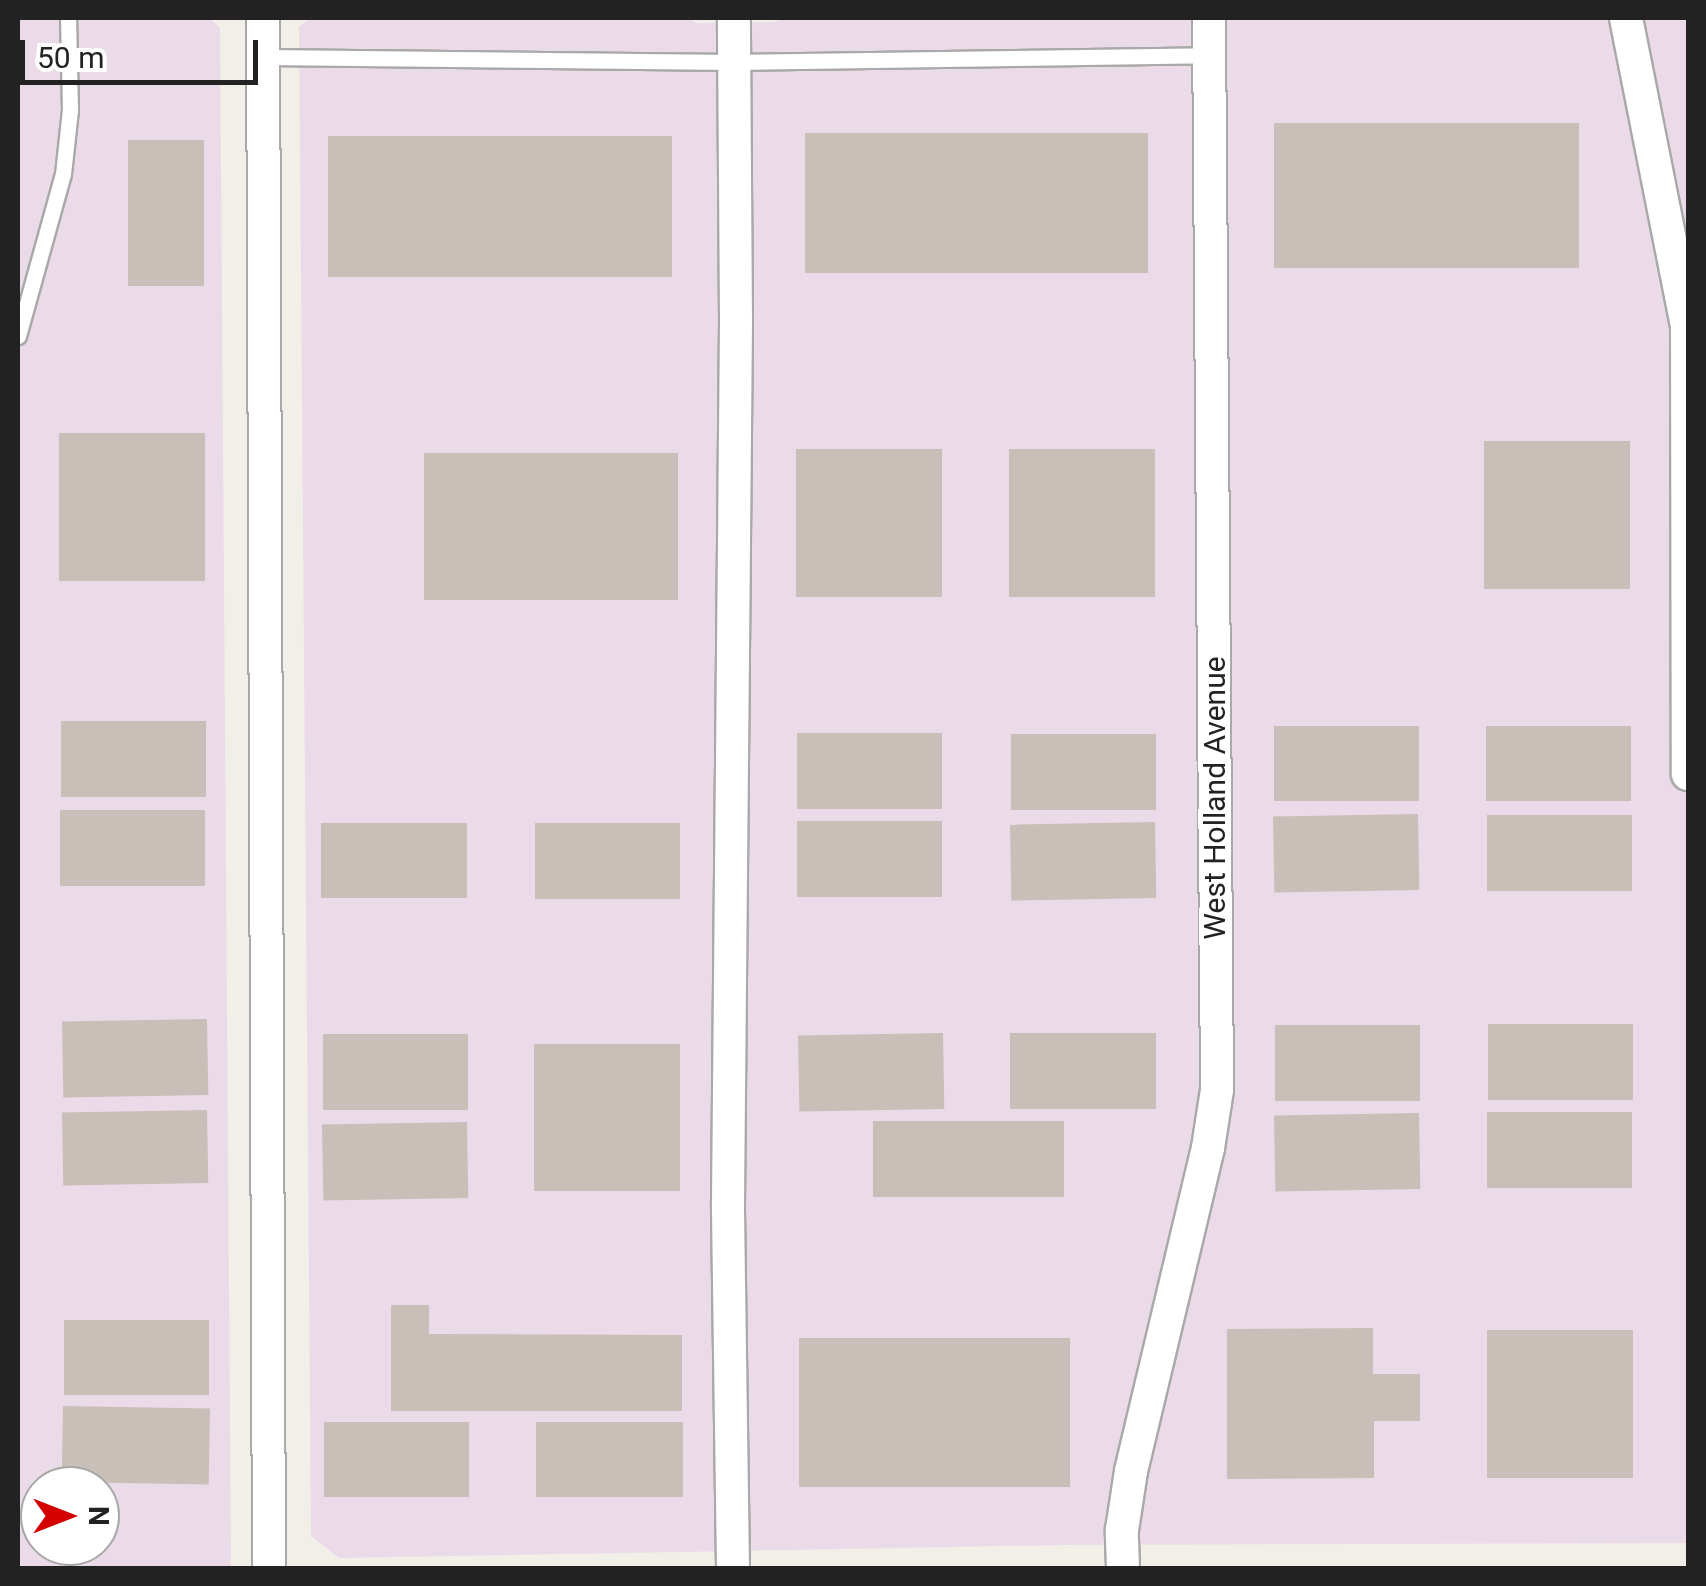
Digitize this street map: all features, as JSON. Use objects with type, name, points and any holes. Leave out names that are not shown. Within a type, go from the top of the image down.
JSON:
[{"type":"street","points":[[263,18],[269,1568]]},
{"type":"street","points":[[732,1568],[728,1203],[736,320],[734,18]]},
{"type":"street","name":"West Holland Avenue","points":[[1123,1568],[1122,1530],[1131,1471],[1217,1090],[1209,18]]},
{"type":"street","points":[[1626,18],[1687,326],[1688,774]]},
{"type":"lane","points":[[18,336],[63,174],[70,110],[68,18]]},
{"type":"lane","points":[[263,57],[734,62],[1209,55]]},
{"type":"shaded area","points":[[18,18],[210,18],[220,28],[231,1568],[18,1568]]},
{"type":"shaded area","points":[[310,18],[690,18],[696,23],[776,22],[781,18],[1688,18],[1688,1543],[1066,1545],[339,1558],[311,1536],[299,27]]},
{"type":"building","points":[[1274,123],[1579,123],[1579,268],[1274,268]]},
{"type":"building","points":[[805,133],[1148,133],[1148,273],[805,273]]},
{"type":"building","points":[[328,136],[672,136],[672,277],[328,277]]},
{"type":"building","points":[[128,140],[204,140],[204,286],[128,286]]},
{"type":"building","points":[[59,433],[205,433],[205,581],[59,581]]},
{"type":"building","points":[[1484,441],[1630,441],[1630,589],[1484,589]]},
{"type":"building","points":[[796,449],[942,449],[942,597],[796,597]]},
{"type":"building","points":[[1009,449],[1155,449],[1155,597],[1009,597]]},
{"type":"building","points":[[424,453],[678,453],[678,600],[424,600]]},
{"type":"building","points":[[61,721],[206,721],[206,797],[61,797]]},
{"type":"building","points":[[1274,726],[1419,726],[1419,801],[1274,801]]},
{"type":"building","points":[[1486,726],[1631,726],[1631,801],[1486,801]]},
{"type":"building","points":[[797,733],[942,733],[942,809],[797,809]]},
{"type":"building","points":[[1011,734],[1156,734],[1156,810],[1011,810]]},
{"type":"building","points":[[60,810],[205,810],[205,886],[60,886]]},
{"type":"building","points":[[1418,814],[1419,890],[1274,893],[1273,817]]},
{"type":"building","points":[[1487,815],[1632,815],[1632,891],[1487,891]]},
{"type":"building","points":[[797,821],[942,821],[942,897],[797,897]]},
{"type":"building","points":[[1155,822],[1156,898],[1011,901],[1010,825]]},
{"type":"building","points":[[321,823],[467,823],[467,898],[321,898]]},
{"type":"building","points":[[535,823],[680,823],[680,899],[535,899]]},
{"type":"building","points":[[207,1019],[208,1095],[63,1098],[62,1022]]},
{"type":"building","points":[[1488,1024],[1633,1024],[1633,1100],[1488,1100]]},
{"type":"building","points":[[1275,1025],[1420,1025],[1420,1101],[1275,1101]]},
{"type":"building","points":[[943,1033],[944,1109],[799,1112],[798,1036]]},
{"type":"building","points":[[1010,1033],[1156,1033],[1156,1109],[1010,1109]]},
{"type":"building","points":[[323,1034],[468,1034],[468,1110],[323,1110]]},
{"type":"building","points":[[534,1044],[680,1044],[680,1191],[534,1191]]},
{"type":"building","points":[[207,1110],[208,1183],[63,1186],[62,1113]]},
{"type":"building","points":[[1487,1112],[1632,1112],[1632,1188],[1487,1188]]},
{"type":"building","points":[[1419,1113],[1420,1189],[1275,1192],[1274,1116]]},
{"type":"building","points":[[873,1121],[1064,1121],[1064,1197],[873,1197]]},
{"type":"building","points":[[467,1122],[468,1198],[323,1201],[322,1125]]},
{"type":"building","points":[[391,1305],[429,1305],[429,1334],[682,1335],[682,1411],[391,1411]]},
{"type":"building","points":[[64,1320],[209,1320],[209,1395],[64,1395]]},
{"type":"building","points":[[1373,1328],[1373,1374],[1420,1374],[1420,1421],[1374,1421],[1374,1478],[1227,1479],[1227,1329]]},
{"type":"building","points":[[1487,1330],[1633,1330],[1633,1478],[1487,1478]]},
{"type":"building","points":[[799,1338],[1070,1338],[1070,1487],[799,1487]]},
{"type":"building","points":[[63,1406],[210,1409],[209,1485],[120,1483],[120,1466],[62,1466]]},
{"type":"building","points":[[324,1422],[469,1422],[469,1497],[324,1497]]},
{"type":"building","points":[[536,1422],[683,1422],[683,1497],[536,1497]]}]
